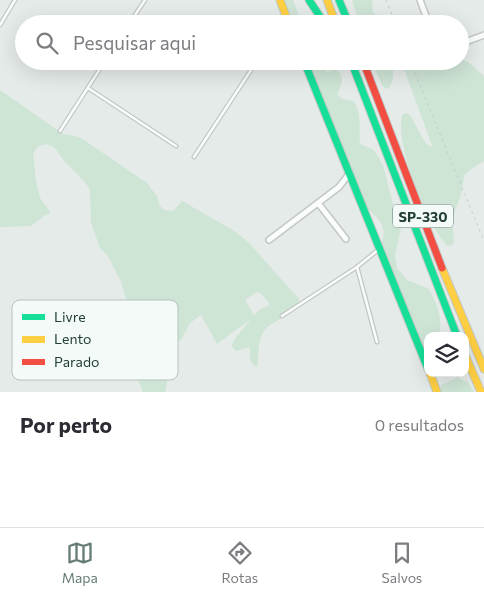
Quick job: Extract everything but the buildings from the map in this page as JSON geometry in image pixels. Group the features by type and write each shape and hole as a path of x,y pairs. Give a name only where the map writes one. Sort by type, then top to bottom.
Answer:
{"main road":[{"path":"280,0 286,15"},
{"path":"310,0 319,15"},
{"path":"327,0 333,15"},
{"path":"339,0 345,15"},
{"path":"308,70 424,359"},
{"name":"SP-330","path":"354,70 455,332"},
{"name":"SP-330","path":"366,70 442,267 484,369"},
{"path":"469,364 481,392"},
{"path":"431,377 437,392"}],"street":[{"path":"420,0 426,15"},
{"path":"469,41 484,35"},
{"path":"269,240 339,187 349,174"},
{"path":"318,202 346,239"}],"lane":[{"path":"0,25 15,0"},
{"path":"135,15 145,0"},
{"path":"60,131 99,70"},
{"path":"194,157 251,70"},
{"path":"88,88 176,146"},
{"path":"282,316 380,249"},
{"path":"356,267 377,342"}],"path":[{"path":"386,0 392,15"},
{"path":"414,70 484,241"}],"green space":[{"path":"281,0 293,0 299,15 286,15 284,10 277,8"},
{"path":"352,0 372,0 375,15 356,15"},
{"path":"469,63 484,76 484,161 464,176 461,195 452,218 454,242 448,246 431,221 414,184 403,145 402,115 406,113 410,115 426,144 431,147 432,145 404,70 469,70"},
{"path":"310,70 326,70 327,72 337,70 339,72 342,81 337,94 342,99 353,101 356,106 359,116 360,144 374,150 383,165 401,228 395,255 397,268 407,280 429,289 438,311 440,332 424,332 424,346 421,347 380,248 384,234 383,228 374,215 363,205"},
{"path":"375,70 393,70 393,80 389,88 386,89"},
{"path":"0,90 63,134 84,140 147,183 157,196 160,206 164,210 173,211 182,201 236,232 249,243 299,299 298,305 290,313 274,322 265,330 260,342 258,364 256,367 251,361 250,347 236,351 232,345 251,319 217,344 201,315 190,323 181,340 178,341 178,300 126,300 121,282 108,256 100,248 91,223 90,190 54,147 46,144 38,146 33,154 40,198 51,213 45,215 31,226 0,227","holes":["257,292 262,294 270,305 254,315 245,300"]},
{"path":"458,377 468,382 474,392 440,392 441,385"},
{"path":"138,380 167,380 165,392 143,392"}],"traffic: fast":[{"path":"309,0 319,15"},
{"path":"339,0 345,15"},
{"path":"308,70 424,359"},
{"path":"354,70 455,332"}],"traffic: slow":[{"path":"280,0 286,15"},
{"path":"327,0 333,15"},
{"path":"442,268 484,369"},
{"path":"469,364 481,392"},
{"path":"431,377 437,392"}],"traffic: jam":[{"path":"366,70 442,268"}]}
